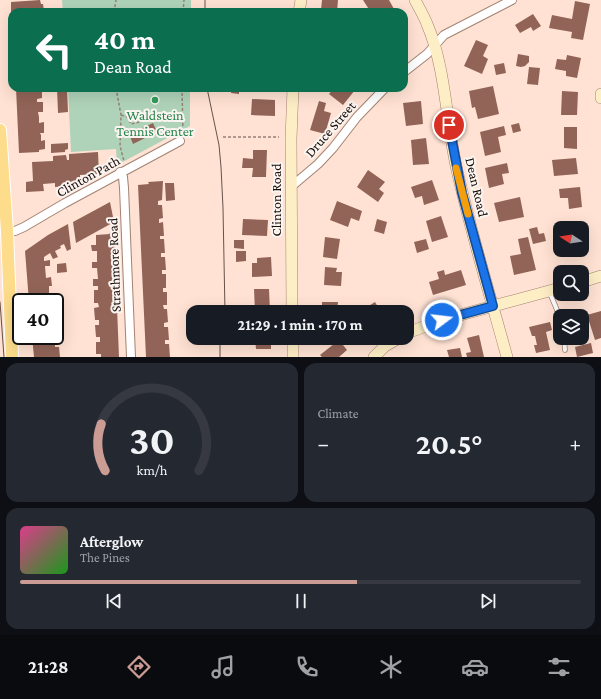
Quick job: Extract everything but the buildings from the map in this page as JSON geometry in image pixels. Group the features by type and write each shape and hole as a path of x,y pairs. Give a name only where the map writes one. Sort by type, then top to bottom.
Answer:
{"main road":[{"path":"0,130 1,167 7,231 12,357"}],"street":[{"name":"Dean Road","path":"415,0 427,24 434,46 444,89 456,168 507,357"},
{"path":"408,69 427,54 448,33 512,0"},
{"name":"Clinton Road","path":"292,305 293,92"},
{"name":"Druce Street","path":"292,186 318,164 333,148 357,117 382,92"},
{"name":"Clinton Path","path":"7,231 15,231 24,227 123,171 180,141"},
{"name":"Strathmore Road","path":"123,171 131,357"},
{"path":"589,280 601,276"},
{"path":"414,330 442,320 553,290"},
{"path":"293,345 293,357"},
{"path":"374,357 387,345"}],"lane":[{"path":"549,291 557,309"},
{"path":"565,345 565,350"}],"path":[{"path":"117,92 122,115 120,146 123,171"},
{"path":"182,92 182,130"},
{"path":"122,115 127,117 131,124 156,118 182,116"},
{"path":"222,137 279,137"}],"green space":[{"path":"62,0 191,0 191,8 63,8"},
{"path":"68,92 190,92 190,126 117,165 116,149 71,152"}],"tram line":[{"path":"205,0 205,8"},
{"path":"208,92 219,145 221,167 225,305"},
{"path":"0,302 4,357"},
{"path":"220,345 220,357"}],"slow traffic":[{"path":"456,168 468,214"}],"place":[{"name":"Waldstein Tennis Center","path":"155,100"}],"route":[{"path":"442,320 493,306 462,193 449,125"}]}
